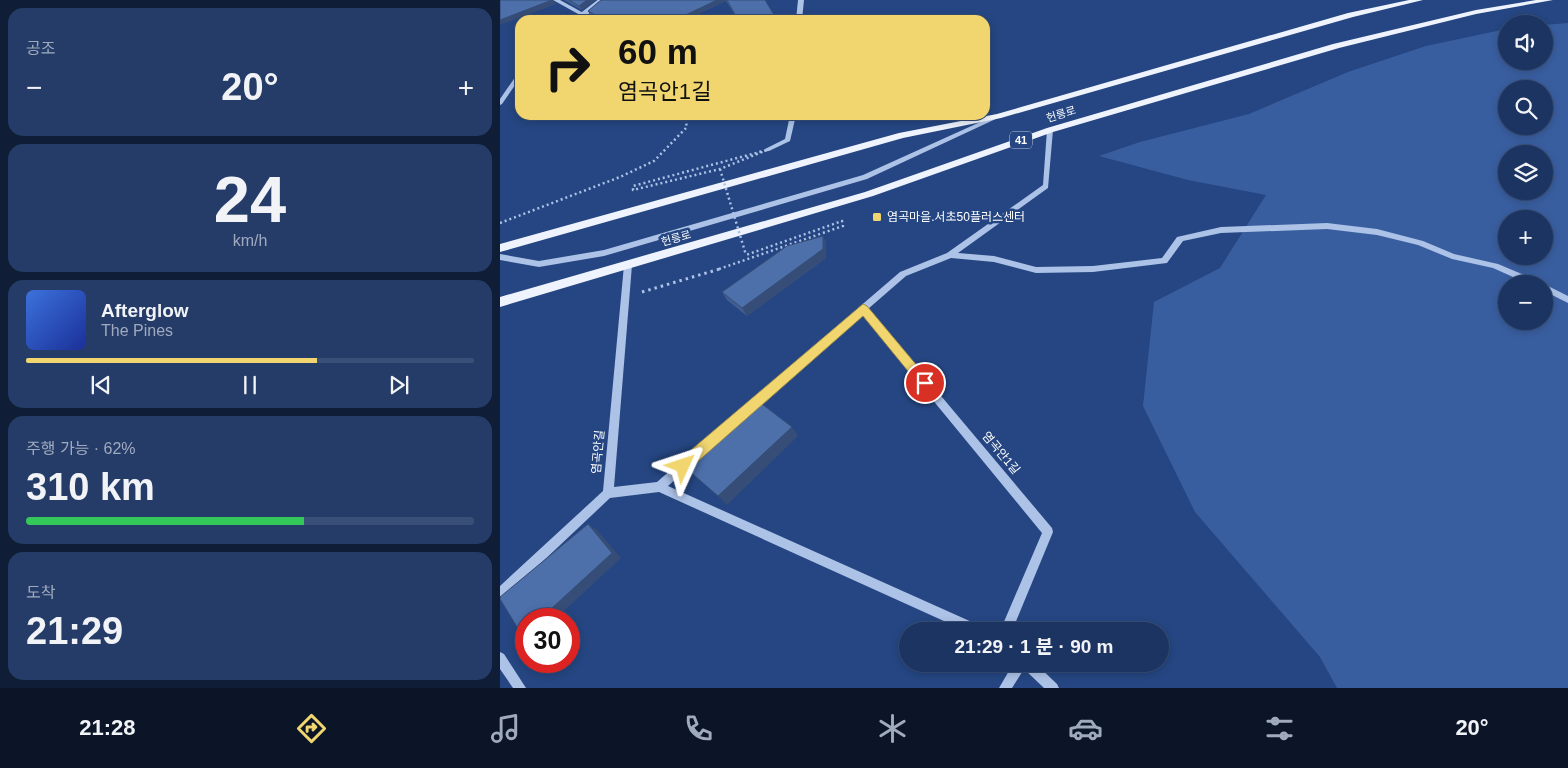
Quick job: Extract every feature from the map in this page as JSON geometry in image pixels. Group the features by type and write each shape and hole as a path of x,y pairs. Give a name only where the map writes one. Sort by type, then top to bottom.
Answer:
{"main road":[{"name":"헌릉로","path":"990,118 1351,15 1419,0"},
{"name":"헌릉로","path":"500,302 869,194 1050,130 1336,46 1476,12 1548,0"},
{"name":"헌릉로","path":"500,248 902,135 978,120"}],"street":[{"path":"556,0 584,15"},
{"path":"582,15 602,0"},
{"path":"800,15 802,0"},
{"path":"500,103 515,81"},
{"path":"990,120 998,116"},
{"path":"767,150 788,140 792,120"},
{"path":"500,257 539,264 604,253 865,177 989,120"},
{"path":"737,418 903,274 950,255 1046,186 1050,130"},
{"path":"950,255 994,259 1036,270 1093,269 1164,261 1180,239 1221,230 1327,226 1377,232 1420,243 1452,256 1495,266 1516,275"},
{"name":"염곡안길","path":"608,493 628,266"},
{"path":"1553,292 1568,300"},
{"name":"염곡안1길","path":"863,309 1048,532 1010,622"},
{"path":"659,487 700,450"},
{"path":"500,594 608,493 659,487 959,622"},
{"path":"500,658 520,688"},
{"path":"1005,688 1015,672"},
{"path":"1036,672 1053,688"}],"path":[{"path":"500,223 620,177 654,161 686,127 685,120"},
{"path":"767,150 720,169 632,190 633,186 767,150"},
{"path":"624,296 708,273 844,226 842,221 746,255 720,169"}],"shaded area":[{"path":"1568,23 1568,688 1337,688 1320,657 1195,512 1143,406 1154,302 1220,268 1266,195 1188,180 1099,156 1140,142 1249,114 1348,72 1426,46 1498,31 1498,70 1553,70 1553,24"}],"building":[{"path":"500,0 552,0 500,20"},
{"path":"569,0 587,0 579,6"},
{"path":"601,0 717,0 686,15 596,15 588,11"},
{"path":"727,0 765,0 774,15 735,15"},
{"path":"823,236 823,249 742,308 722,292 787,246"},
{"path":"754,398 792,427 718,496 679,462"},
{"path":"588,524 612,553 552,608 515,608 515,624 500,597"}],"place":[{"name":"염곡마을.서초50플러스센터","path":"877,217"}],"route":[{"path":"683,466 863,309 925,383"}]}
